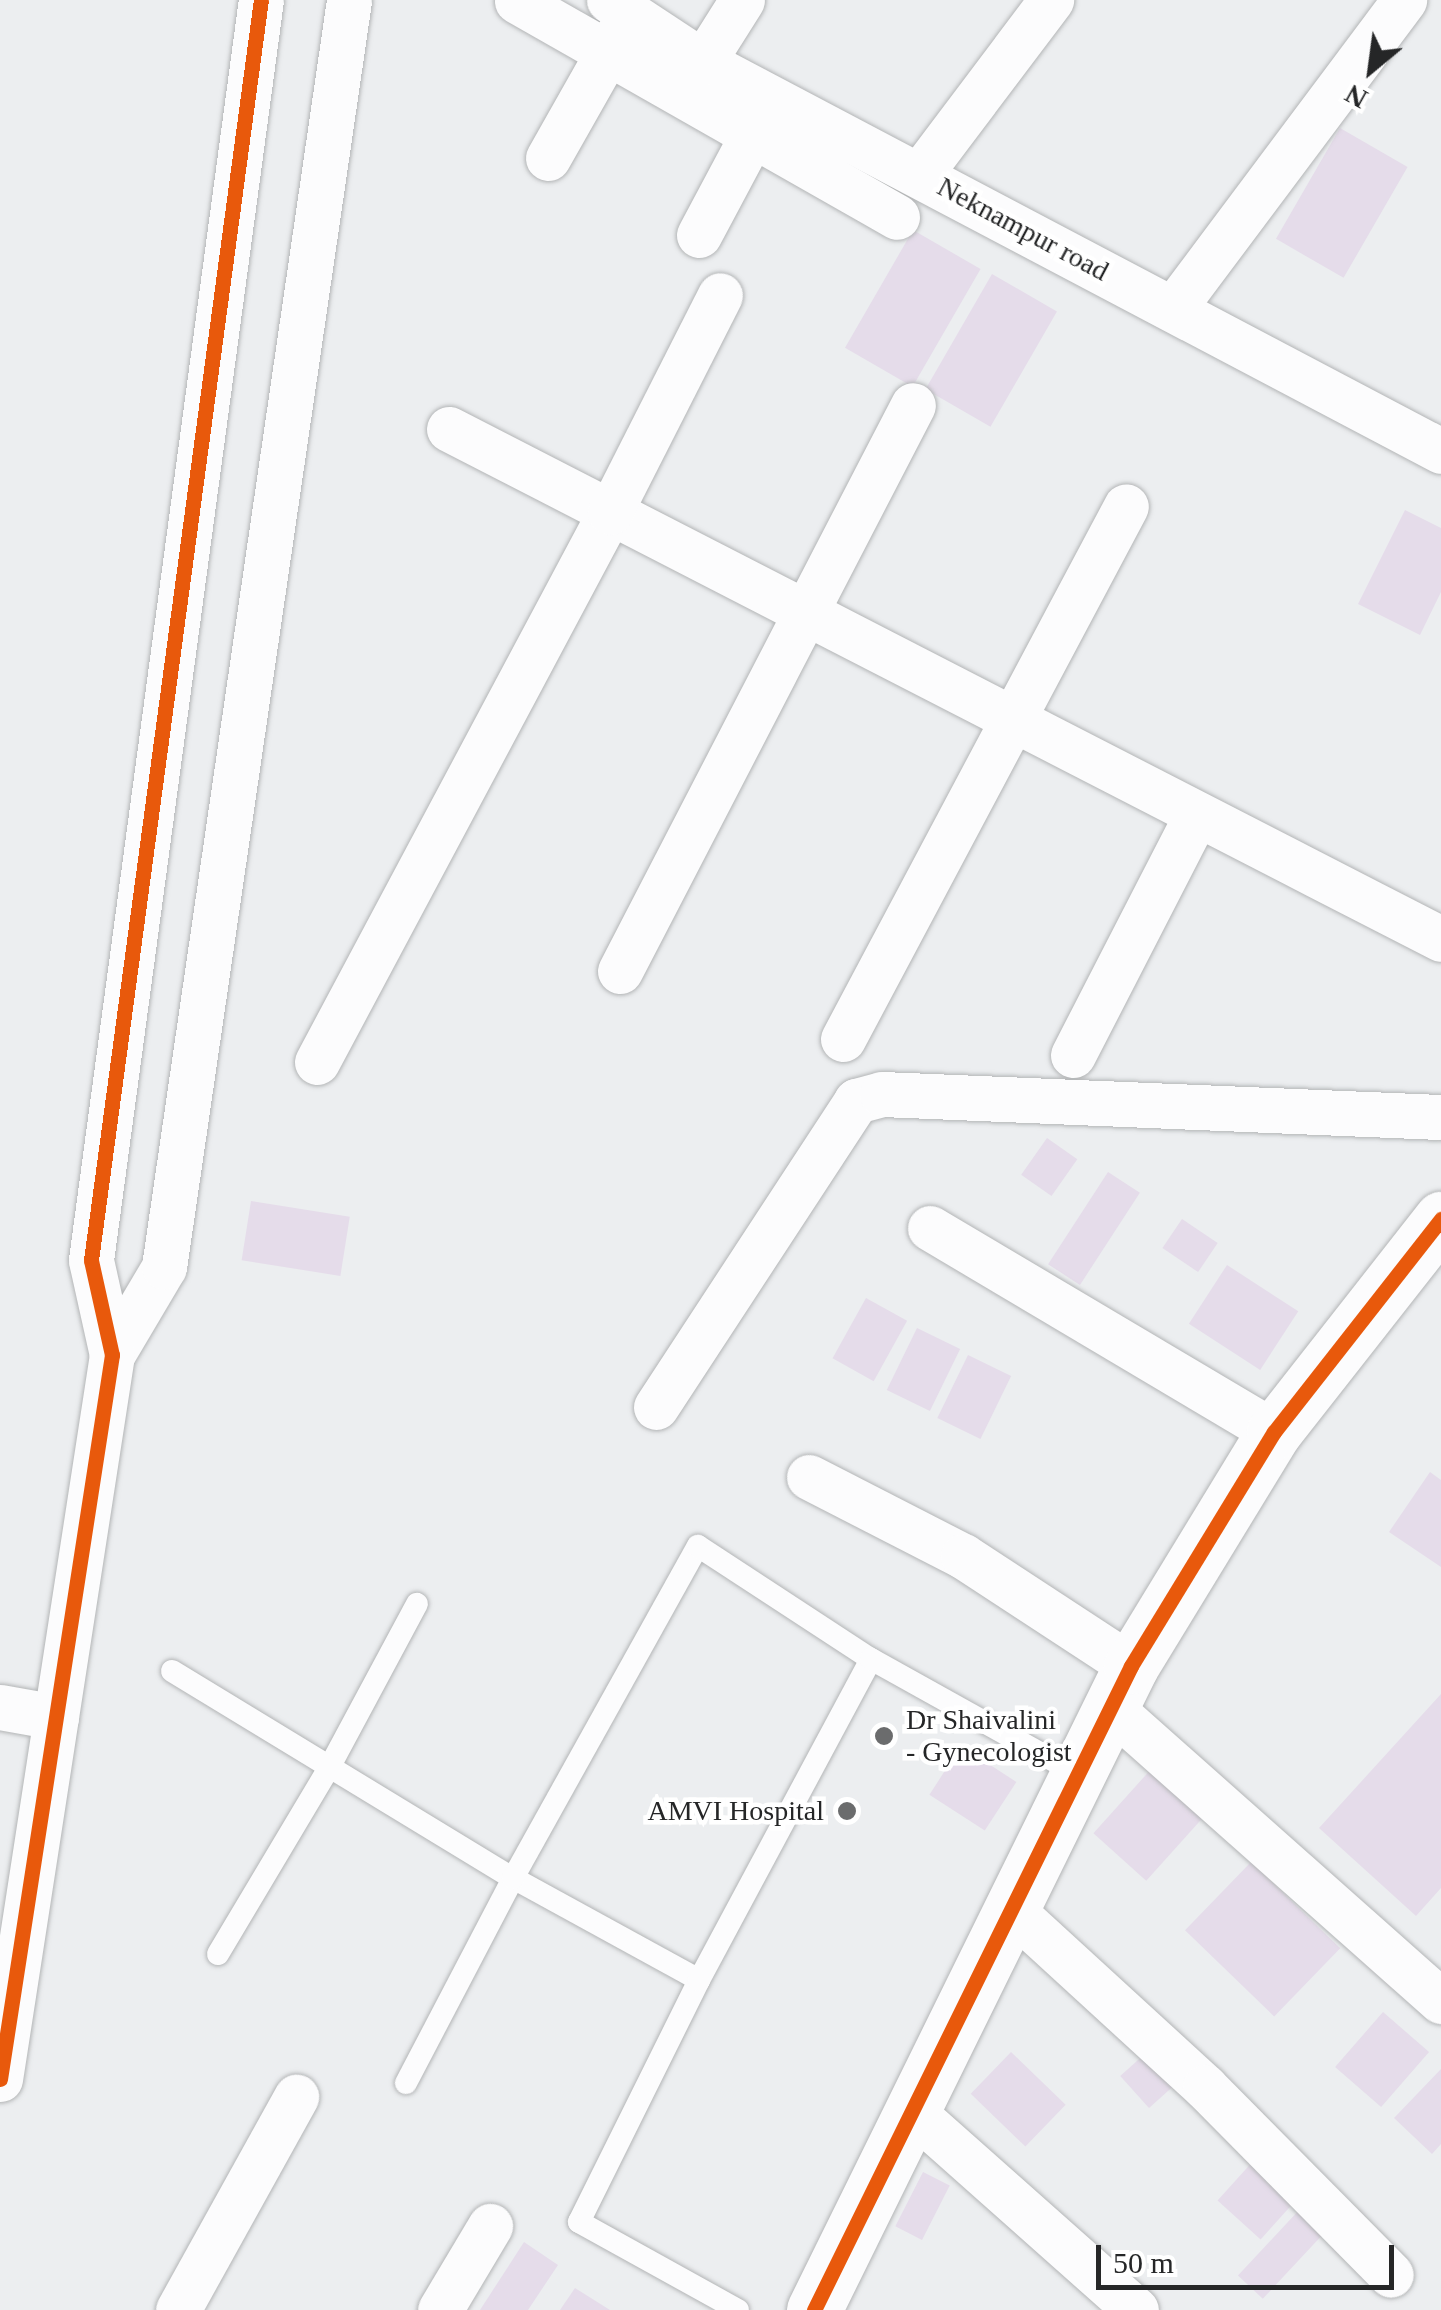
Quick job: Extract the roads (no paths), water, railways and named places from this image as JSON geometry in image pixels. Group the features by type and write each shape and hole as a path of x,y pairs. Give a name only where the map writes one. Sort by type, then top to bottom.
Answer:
{"street":[{"path":"0,2080 112,1356 91,1260 261,0"},
{"path":"112,1356 164,1267 348,0"},
{"path":"703,62 742,0"},
{"path":"920,174 1051,0"},
{"path":"1174,309 1404,0"},
{"path":"517,1 608,53 762,116 897,217"},
{"path":"548,158 608,53 619,7"},
{"name":"Neknampur road","path":"619,7 703,62 762,116 920,174 1174,309 1436,438"},
{"path":"699,236 762,116"},
{"path":"317,1062 610,512 720,295"},
{"path":"620,971 912,405"},
{"path":"450,429 1441,939"},
{"path":"844,1039 1126,506"},
{"path":"1073,1055 1197,814"},
{"path":"656,1407 856,1101 882,1094 1441,1117"},
{"path":"930,1228 1274,1432"},
{"path":"814,2310 1122,1687 1274,1432 1436,1234"},
{"path":"809,1477 963,1556 1122,1687 1441,2000"},
{"path":"0,1707 56,1716"},
{"path":"1014,1911 1205,2087 1391,2275"},
{"path":"178,2310 296,2098"},
{"path":"913,2112 1136,2310"},
{"path":"440,2310 490,2226"}],"lane":[{"path":"406,2082 513,1878 698,1546 871,1660 1080,1776"},
{"path":"218,1954 330,1766 417,1604"},
{"path":"738,2310 579,2222 699,1980 871,1660"},
{"path":"172,1671 513,1878 699,1980"}],"place":[{"name":"Dr Shaivalini - Gynecologist","path":"884,1736"},
{"name":"AMVI Hospital","path":"847,1811"}]}
